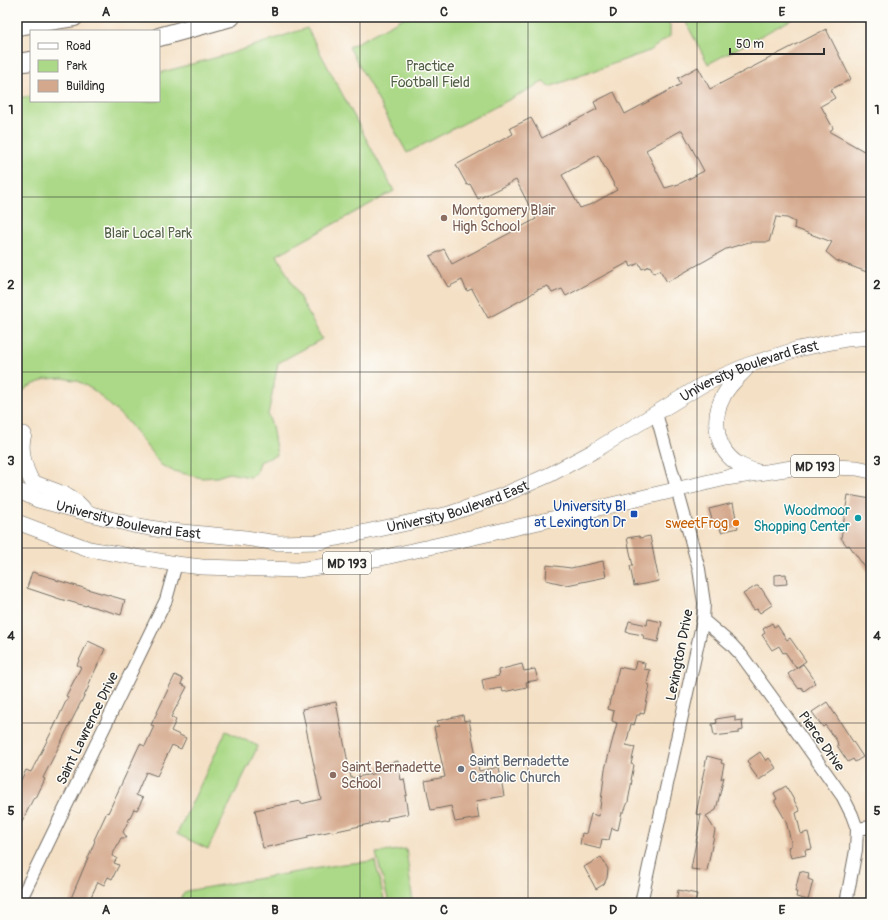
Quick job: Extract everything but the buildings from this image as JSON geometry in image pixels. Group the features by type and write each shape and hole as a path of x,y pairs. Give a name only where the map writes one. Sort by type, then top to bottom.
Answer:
{"highway":[{"path":"23,24 74,17"},
{"path":"160,37 232,17"},
{"path":"17,63 30,61"}],"main road":[{"name":"University Boulevard East","path":"17,490 38,500 133,525 162,530 245,538 278,543 319,542 448,514 501,496 550,474 594,451 702,385 748,365 798,350 847,340 871,337"},
{"path":"748,365 724,393 717,408 715,425 720,443 730,457 740,465 758,472"},
{"path":"24,434 22,441 23,455 26,470 32,482 64,494 78,503 88,513"},
{"name":"University Boulevard East","path":"17,522 89,548 176,564 202,568 298,570 381,558 726,478 758,472 805,466 857,468 871,471"}],"street":[{"name":"Lexington Drive","path":"641,903 703,620 704,603 699,569 656,414"},
{"name":"Saint Lawrence Drive","path":"20,903 166,600 176,564"},
{"name":"Pierce Drive","path":"703,620 731,644 742,656 843,797 857,829 856,850 846,903"},
{"path":"857,829 871,826"}],"green space":[{"name":"Practice Football Field","path":"405,17 665,17 670,25 670,36 649,51 549,87 543,82 407,153 349,47"},
{"path":"683,17 796,17 708,64"},
{"name":"Blair Local Park","path":"307,28 394,191 277,255 322,339 278,363 268,415 272,426 277,455 259,462 256,473 250,477 229,473 217,477 202,478 173,471 161,465 128,422 95,391 78,381 63,378 46,379 28,387 17,396 17,98 30,96 30,102 160,102 160,73 229,54"},
{"path":"226,731 258,746 208,849 177,834"},
{"path":"406,849 413,903 389,903 376,853"},
{"path":"375,861 385,903 177,903 186,891 343,864"}],"place":[{"name":"Montgomery Blair High School","path":"444,218"},
{"name":"University Bl at Lexington Dr","path":"634,514"},
{"name":"Woodmoor Shopping Center","path":"858,518"},
{"name":"sweetFrog","path":"736,523"},
{"name":"Saint Bernadette Catholic Church","path":"461,769"},
{"name":"Saint Bernadette School","path":"333,775"}]}
